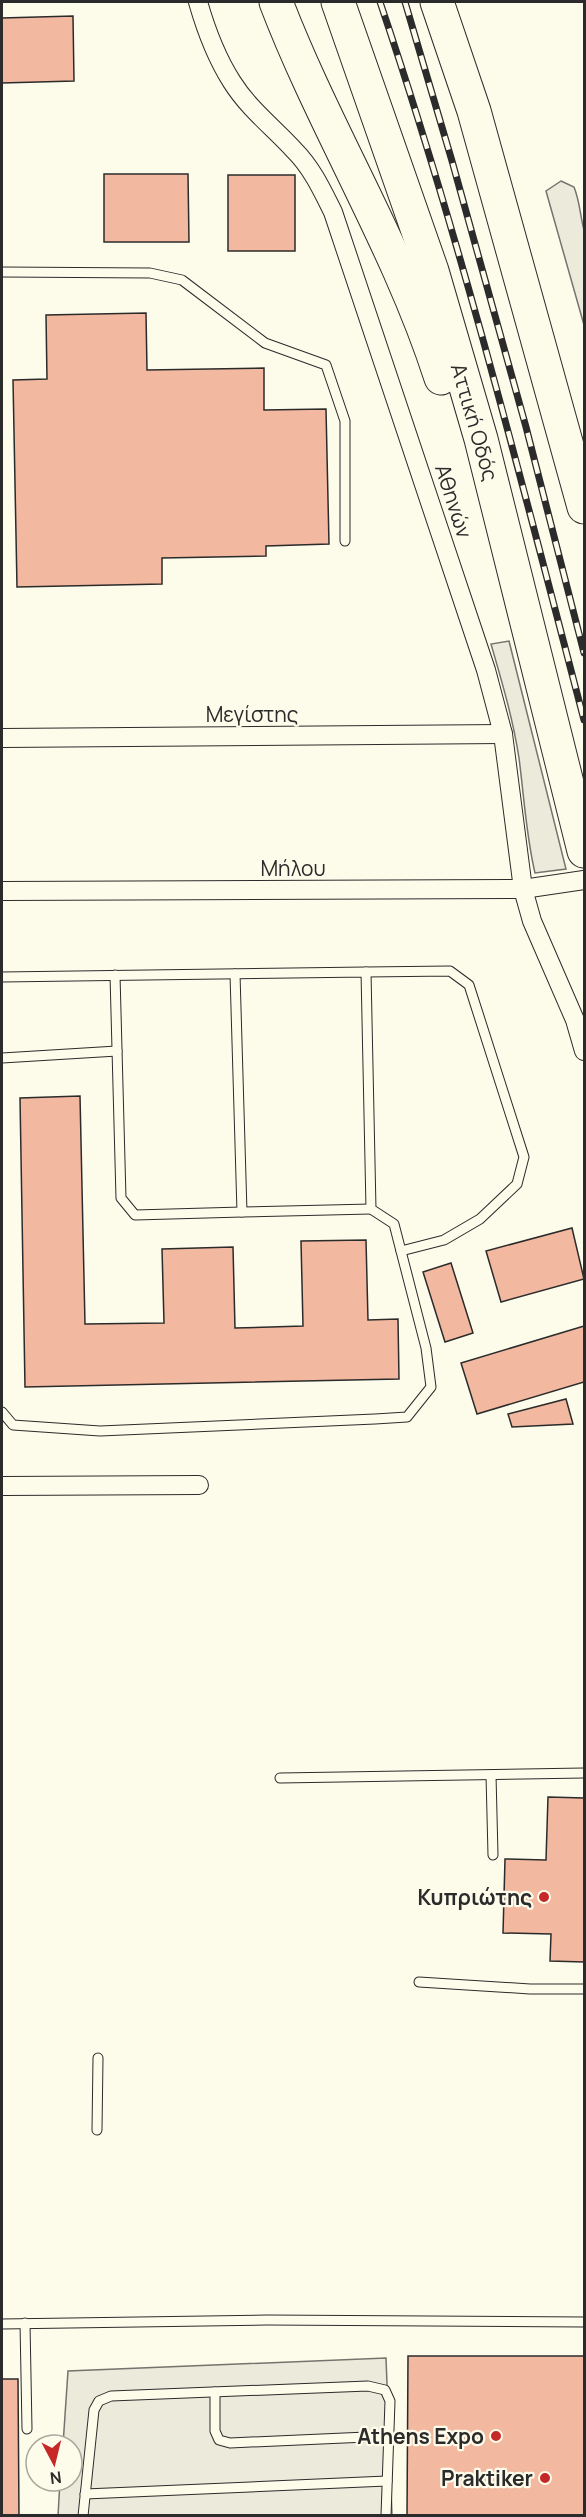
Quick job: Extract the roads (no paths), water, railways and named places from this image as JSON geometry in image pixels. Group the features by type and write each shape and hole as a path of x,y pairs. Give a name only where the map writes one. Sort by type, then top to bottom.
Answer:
{"highway":[{"path":"276,2 321,109 399,268 428,340 537,690 562,754"},
{"name":"Αττική Οδός","path":"338,2 432,271 481,439 585,851"},
{"path":"437,2 474,111 585,507"},
{"path":"453,2 474,111"}],"street":[{"name":"Αθηνών","path":"198,2 214,51 232,84 262,120 295,150 317,178 333,212 486,670 503,734 530,889 532,921 575,1020 585,1051"},
{"name":"Μεγίστης","path":"2,738 503,734"},
{"name":"Μήλου","path":"2,891 530,889 585,880"},
{"path":"2,1486 199,1485"}],"lane":[{"path":"2,272 150,273 182,280 266,343 326,365 345,421 345,541"},
{"path":"2,977 450,971 469,985 524,1157 517,1185 480,1219 444,1240 401,1251"},
{"path":"366,972 371,1209"},
{"path":"235,974 242,1212"},
{"path":"2,1412 13,1425 100,1431 407,1417 431,1387 426,1348 394,1224 371,1209 135,1215 121,1197 115,975"},
{"path":"2,1058 117,1051"},
{"path":"280,1778 585,1773"},
{"path":"491,1775 493,1855"},
{"path":"419,1982 530,1989 585,1989"},
{"path":"97,2130 98,2058"},
{"path":"2,2324 267,2320 585,2322"},
{"path":"25,2323 27,2429"},
{"path":"83,2516 94,2410 99,2401 111,2396 368,2386 385,2390 390,2401 386,2516"},
{"path":"215,2392 215,2431 219,2440 230,2443 389,2436"},
{"path":"85,2494 387,2481"}],"railway":[{"path":"380,2 463,269 584,720"},
{"path":"405,2 526,427 584,653"}],"place":[{"name":"Κυπριώτης","path":"544,1897"},
{"name":"Athens Expo","path":"496,2436"},
{"name":"Praktiker","path":"545,2478"}]}
